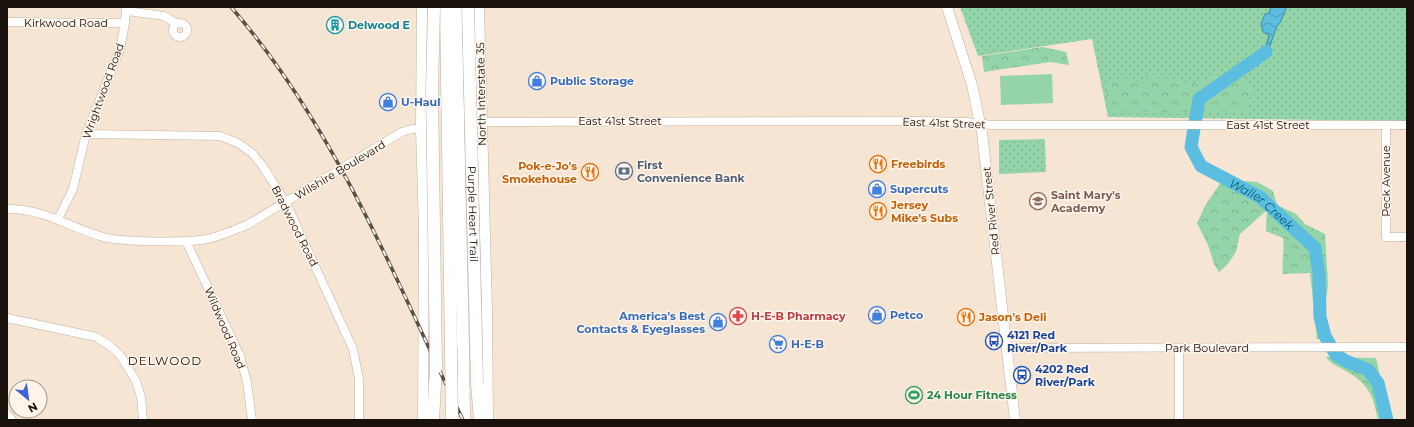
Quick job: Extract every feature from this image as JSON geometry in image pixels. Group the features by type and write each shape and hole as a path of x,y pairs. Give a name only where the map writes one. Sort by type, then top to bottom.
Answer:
{"highway":[{"path":"434,7 432,90 438,420"},
{"name":"Purple Heart Trail","path":"446,7 464,420"},
{"name":"Purple Heart Trail","path":"452,420 454,214 460,188 457,140 456,7"},
{"name":"Purple Heart Trail","path":"468,7 478,420"},
{"path":"460,188 465,129 479,46"},
{"path":"432,420 436,367"}],"main road":[{"path":"422,7 421,129 424,230 423,420"},
{"name":"North Interstate 35","path":"479,7 481,122 487,278 488,420"},
{"name":"Red River Street","path":"947,7 972,85 980,124 1015,420"},
{"path":"424,230 428,245 435,251 473,250 479,242 485,229"},
{"path":"424,311 431,300 439,294 472,294 478,298 487,310"}],"street":[{"name":"Wrightwood Road","path":"58,219 73,189 86,134 120,49 127,9"},
{"path":"127,9 164,16 177,24"},
{"name":"Kirkwood Road","path":"7,22 125,23"},
{"name":"East 41st Street","path":"481,122 905,121 980,124 1407,125"},
{"name":"Peck Avenue","path":"1386,125 1386,236 1407,236"},
{"name":"Wilshire Boulevard","path":"7,209 43,214 105,238 186,241 205,239 222,235 247,225 286,203 402,132 412,129 421,129"},
{"name":"Bradwood Road","path":"86,134 220,136 238,143 252,152 262,164 286,203 353,349 359,379 359,420"},
{"name":"Wildwood Road","path":"186,241 240,356 248,382 252,420"},
{"path":"486,262 432,263 423,271 432,279 487,278"},
{"path":"7,318 96,337 109,345 120,355 136,381 142,396 143,420"},
{"name":"Park Boulevard","path":"1006,348 1407,347"},
{"path":"1179,348 1179,420"},
{"path":"7,414 12,420"}],"green space":[{"path":"960,7 1407,7 1407,121 1108,117 1092,39 978,56"},
{"path":"1043,47 1066,52 1069,65 1050,62 984,72 982,56"},
{"path":"1226,73 1244,79 1253,88 1247,111 1110,111 1107,94 1107,80 1132,77 1141,84 1146,76 1161,78 1172,77 1186,86"},
{"path":"1052,74 1053,103 1001,105 1000,76"},
{"path":"1045,139 1046,172 999,174 999,140"},
{"path":"1221,182 1257,182 1273,191 1277,205 1296,214 1305,224 1325,234 1328,285 1324,316 1331,338 1317,339 1310,273 1283,274 1283,238 1266,231 1267,210 1240,234 1236,252 1227,265 1219,272 1214,264 1208,245 1197,223 1205,206"},
{"path":"1326,357 1376,358 1390,420 1378,420 1374,403 1364,385 1352,375 1332,363"}],"water":[{"path":"1271,7 1286,7 1286,9 1280,23 1277,26 1266,57 1254,66 1252,64 1255,57 1266,46 1269,35 1263,32 1261,24 1265,14 1269,13"}],"waterway":[{"name":"Waller Creek","path":"1266,52 1199,99 1191,147 1201,166 1260,197 1315,248 1319,274 1320,317 1325,336 1336,355 1368,370 1378,383 1387,420"}],"railway":[{"path":"231,7 268,54 302,102 332,153 387,258 463,420"}],"place":[{"name":"Delwood E","path":"335,25"},
{"name":"Public Storage","path":"537,81"},
{"name":"U-Haul","path":"388,102"},
{"name":"Freebirds","path":"878,164"},
{"name":"First Convenience Bank","path":"624,171"},
{"name":"Pok-e-Jo's Smokehouse","path":"590,172"},
{"name":"Supercuts","path":"877,189"},
{"name":"Saint Mary's Academy","path":"1038,201"},
{"name":"Jersey Mike's Subs","path":"878,211"},
{"name":"Petco","path":"877,315"},
{"name":"H-E-B Pharmacy","path":"738,316"},
{"name":"Jason's Deli","path":"966,317"},
{"name":"America's Best Contacts & Eyeglasses","path":"718,322"},
{"name":"4121 Red River/Park","path":"994,341"},
{"name":"H-E-B","path":"778,344"},
{"name":"4202 Red River/Park","path":"1022,375"},
{"name":"24 Hour Fitness","path":"914,395"}],"district":[{"name":"DELWOOD","path":"165,360"}]}
